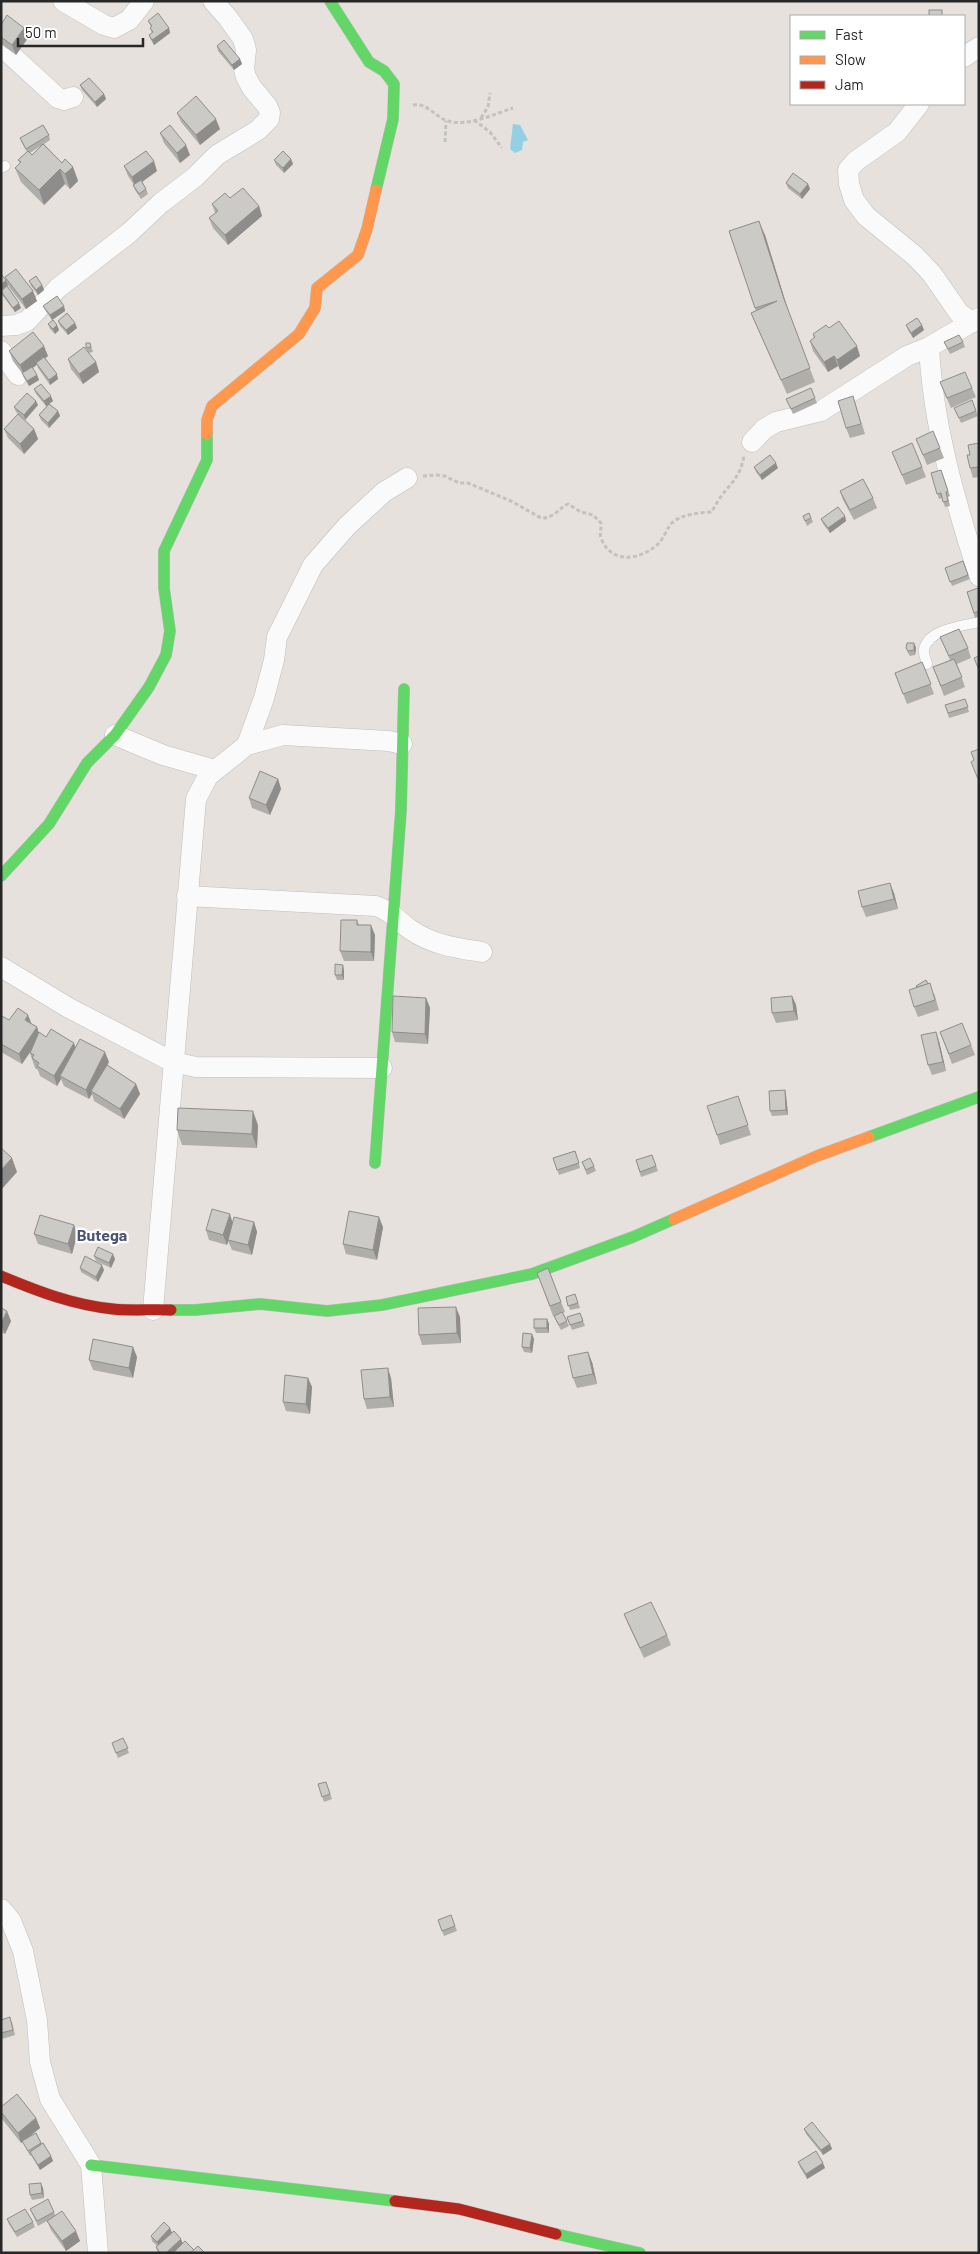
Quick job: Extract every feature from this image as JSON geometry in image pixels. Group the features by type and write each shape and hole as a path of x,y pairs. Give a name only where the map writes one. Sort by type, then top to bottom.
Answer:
{"street":[{"path":"63,1 104,25 114,28 128,20 144,1"},
{"path":"1,326 16,325 27,321 58,288 129,233 161,203 195,177 217,154 258,130 268,119 270,113 267,106 252,88 246,77 244,69 246,50 243,39 213,1"},
{"path":"1,876 49,824 87,763 115,734 149,687 166,655 170,631 164,588 164,551 207,460 207,420 212,406 300,334 315,308 317,288 358,254 367,229 383,168 394,110 394,84 384,71 369,62 330,1"},
{"path":"1,46 58,98 64,100 73,97"},
{"path":"965,56 979,47"},
{"path":"918,105 897,132 856,161 848,170 849,184 854,200 866,216 916,256 932,274 958,314 975,320"},
{"path":"752,442 764,429 776,422 821,411 907,356 929,347 975,320"},
{"path":"929,347 931,385 940,434 951,482 979,576"},
{"path":"1,351 18,375"},
{"path":"247,745 264,698 274,660 277,637 313,565 347,526 384,492 407,478"},
{"path":"375,1163 401,810 404,689"},
{"path":"115,734 163,755 215,770"},
{"path":"153,1310 196,799 208,776 247,745 284,735 388,740 402,744"},
{"path":"187,896 376,906 386,909 413,931 440,945 482,952"},
{"path":"1,966 69,1008 173,1062 196,1067 382,1068"},
{"path":"1,1276 43,1294 80,1304 113,1309 195,1310 260,1304 327,1311 353,1310 485,1285 532,1274 633,1237 817,1156 979,1097"},
{"path":"1,1909 11,1921 23,1951 37,2020 40,2062 50,2098 91,2165 98,2253"},
{"path":"91,2165 459,2209 640,2253"}],"lane":[{"path":"927,664 924,651 928,641 944,631 979,622"}],"path":[{"path":"481,118 488,107 490,93"},
{"path":"394,110 417,104 428,108 446,121 460,123 513,108"},
{"path":"474,120 490,132 502,148"},
{"path":"444,142 446,121"},
{"path":"407,478 446,476 459,483 468,483 511,501 541,518 555,515 568,504 580,512 593,515 601,523 600,537 604,546 612,554 620,558 628,558 645,553 661,542 673,522 695,514 710,512 735,481 742,468 744,456 752,442"}],"water":[{"path":"513,124 520,125 528,140 523,142 522,150 515,153 510,149"}],"building":[{"path":"929,10 942,10 942,15 929,15"},
{"path":"158,13 169,28 152,40 149,35 153,32 150,28 152,26 148,21"},
{"path":"7,15 24,28 12,45 1,37 1,25"},
{"path":"224,40 240,59 232,65 217,46"},
{"path":"89,78 104,94 95,102 80,85"},
{"path":"196,96 216,119 196,135 177,113"},
{"path":"43,125 49,135 26,149 20,138"},
{"path":"170,125 186,145 177,153 160,133"},
{"path":"43,144 62,163 65,159 73,167 65,174 60,169 39,190 15,168 21,162 18,160 28,151 32,155"},
{"path":"146,151 154,161 132,177 124,166"},
{"path":"283,151 291,159 283,168 274,160"},
{"path":"793,173 808,184 800,194 786,183"},
{"path":"141,180 146,189 139,194 133,185"},
{"path":"243,188 259,206 225,235 209,218 218,211 212,204 225,193 230,198"},
{"path":"759,221 784,299 810,368 781,380 751,313 777,301 755,308 729,231"},
{"path":"16,269 33,291 22,299 5,277"},
{"path":"1,274 6,280 1,285"},
{"path":"36,276 42,285 36,290 29,281"},
{"path":"7,286 19,303 13,308 1,291"},
{"path":"57,296 64,306 50,315 43,306"},
{"path":"67,313 75,323 66,330 58,321"},
{"path":"917,318 922,325 911,333 906,325"},
{"path":"53,320 57,325 53,329 48,324"},
{"path":"839,321 857,346 837,360 834,356 824,362 810,341 815,337 813,334 826,325 829,328"},
{"path":"33,332 44,346 20,365 9,351"},
{"path":"959,335 963,342 948,349 944,342"},
{"path":"86,343 90,343 91,347 86,348"},
{"path":"84,347 96,362 79,374 68,359"},
{"path":"44,357 57,374 49,380 36,363"},
{"path":"32,367 37,375 27,381 22,373"},
{"path":"965,372 972,388 947,398 940,382"},
{"path":"41,384 51,396 44,401 34,389"},
{"path":"811,388 815,398 791,409 786,399"},
{"path":"27,393 36,401 24,415 14,407"},
{"path":"853,396 861,424 846,428 838,401"},
{"path":"972,400 976,411 959,418 954,408"},
{"path":"49,404 58,411 48,423 39,415"},
{"path":"18,414 34,429 20,444 4,429"},
{"path":"933,431 940,448 923,455 916,439"},
{"path":"912,443 922,467 902,475 892,452"},
{"path":"979,443 979,467 970,468 967,455 970,455 968,445"},
{"path":"770,455 776,463 760,475 754,467"},
{"path":"941,470 948,491 946,492 948,501 943,502 941,493 937,494 931,473"},
{"path":"863,479 873,498 850,510 840,491"},
{"path":"838,507 845,516 828,528 821,519"},
{"path":"809,513 811,518 805,521 803,516"},
{"path":"963,561 968,575 950,582 945,568"},
{"path":"978,588 979,611 974,613 967,592"},
{"path":"959,629 968,648 949,656 940,637"},
{"path":"907,643 914,643 914,650 908,651 906,648"},
{"path":"979,656 979,670 974,658"},
{"path":"954,659 962,677 941,686 933,667"},
{"path":"922,662 931,684 903,694 895,673"},
{"path":"965,699 968,707 948,713 945,705"},
{"path":"979,749 978,779 971,762 974,760 971,752"},
{"path":"260,771 278,779 266,805 249,798"},
{"path":"890,883 894,899 862,907 858,891"},
{"path":"341,920 357,920 357,925 371,925 371,952 340,951"},
{"path":"335,964 343,965 342,975 335,975"},
{"path":"926,980 928,984 916,986"},
{"path":"930,983 935,1000 914,1007 909,990"},
{"path":"393,996 426,998 425,1034 392,1032"},
{"path":"792,996 794,1011 772,1013 771,998"},
{"path":"18,1008 28,1015 25,1020 37,1027 19,1054 1,1044 1,1018 2,1016 9,1020"},
{"path":"962,1023 971,1045 949,1054 940,1032"},
{"path":"51,1029 74,1043 54,1076 37,1066 39,1063 32,1058 34,1055 30,1053 39,1032 46,1037"},
{"path":"936,1032 943,1062 928,1065 921,1035"},
{"path":"80,1039 105,1052 86,1090 60,1076"},
{"path":"107,1065 136,1084 120,1109 91,1091"},
{"path":"785,1090 786,1110 770,1111 769,1091"},
{"path":"738,1096 748,1125 717,1135 707,1106"},
{"path":"178,1108 253,1111 252,1134 177,1130"},
{"path":"1,1148 12,1158 1,1170"},
{"path":"575,1151 579,1163 557,1170 553,1158"},
{"path":"652,1155 656,1166 640,1172 636,1160"},
{"path":"590,1158 594,1166 586,1170 582,1162"},
{"path":"212,1209 230,1214 223,1235 206,1230"},
{"path":"349,1211 379,1217 373,1250 343,1244"},
{"path":"40,1215 74,1225 68,1244 34,1234"},
{"path":"234,1217 254,1222 248,1245 228,1240"},
{"path":"98,1247 113,1254 109,1263 94,1256"},
{"path":"85,1256 102,1265 96,1277 80,1268"},
{"path":"548,1268 561,1302 550,1306 537,1273"},
{"path":"575,1294 578,1303 568,1306 566,1297"},
{"path":"456,1307 457,1333 419,1335 418,1308"},
{"path":"1,1308 7,1311 1,1324"},
{"path":"562,1312 567,1321 559,1325 554,1316"},
{"path":"580,1313 583,1321 570,1325 567,1317"},
{"path":"534,1319 547,1319 547,1328 534,1328"},
{"path":"523,1333 532,1334 530,1348 522,1347"},
{"path":"93,1339 133,1347 129,1368 89,1360"},
{"path":"588,1352 593,1374 573,1378 568,1356"},
{"path":"388,1368 390,1397 364,1399 361,1370"},
{"path":"285,1375 308,1378 306,1404 283,1402"},
{"path":"651,1602 667,1635 640,1648 624,1614"},
{"path":"123,1738 128,1748 116,1753 112,1743"},
{"path":"326,1782 330,1794 322,1797 318,1784"},
{"path":"451,1915 455,1926 442,1931 438,1920"},
{"path":"10,2017 13,2030 1,2033 1,2020"},
{"path":"17,2094 36,2118 18,2133 1,2112 1,2107"},
{"path":"812,2122 830,2144 821,2150 804,2129"},
{"path":"36,2133 41,2143 28,2151 22,2141"},
{"path":"43,2143 51,2156 38,2165 30,2152"},
{"path":"816,2151 823,2163 806,2174 798,2162"},
{"path":"41,2183 42,2193 30,2195 29,2184"},
{"path":"48,2199 54,2212 37,2221 30,2209"},
{"path":"25,2209 33,2222 15,2232 7,2219"},
{"path":"62,2211 76,2231 62,2241 47,2221"},
{"path":"164,2222 170,2228 157,2242 151,2236"},
{"path":"174,2231 181,2239 166,2253 160,2253 156,2247"},
{"path":"185,2241 194,2250 190,2253 173,2253"},
{"path":"198,2246 205,2253 190,2253"}],"traffic: fast":[{"path":"330,1 369,62 384,71 394,84 393,119 376,190"},
{"path":"1,876 49,824 87,763 115,735 149,687 166,655 170,631 164,588 164,551 207,460 207,434"},
{"path":"375,1163 401,810 404,689"},
{"path":"869,1137 979,1097"},
{"path":"171,1310 195,1310 260,1304 327,1311 382,1305 532,1274 633,1237 674,1219"},
{"path":"91,2165 395,2201"},
{"path":"556,2234 640,2253"}],"traffic: slow":[{"path":"207,434 207,420 212,406 299,334 315,308 317,288 358,255 367,229 376,190"},
{"path":"674,1219 817,1156 869,1137"}],"traffic: jam":[{"path":"1,1276 69,1301 98,1307 120,1310 171,1310"},
{"path":"395,2201 459,2209 556,2234"}],"district":[{"name":"Butega","path":"102,1235"}]}
